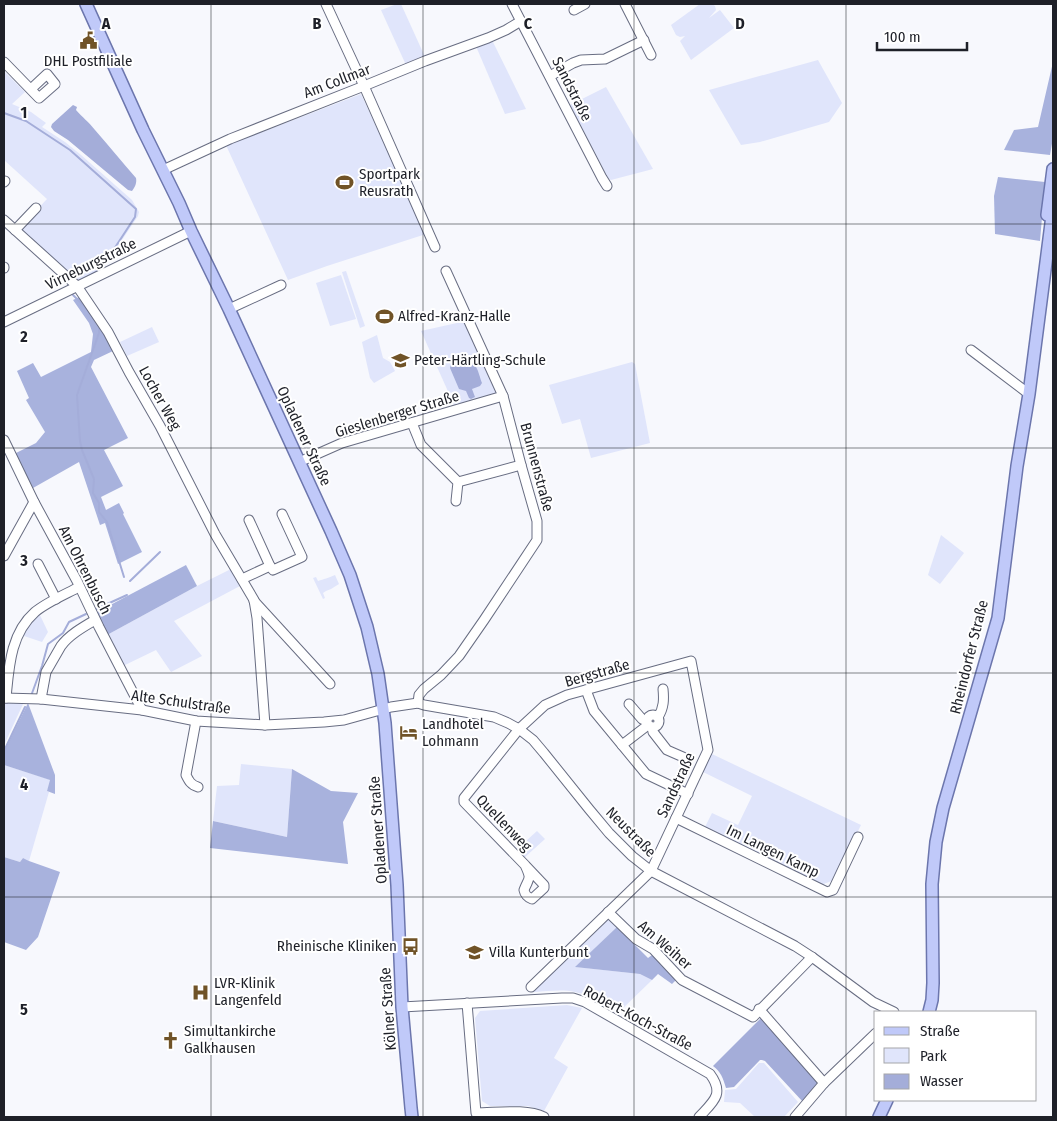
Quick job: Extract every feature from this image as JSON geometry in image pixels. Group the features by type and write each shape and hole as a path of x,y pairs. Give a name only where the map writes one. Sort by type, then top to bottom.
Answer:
{"main road":[{"name":"Opladener Straße","path":"86,4 344,558 374,652 383,708 398,908"},
{"name":"Rheindorfer Straße","path":"929,1011 933,983 932,884 936,842 944,806 998,618 1017,466 1048,278 1045,238 1053,169"},
{"name":"Rheindorfer Straße","path":"1046,259 1053,208"},
{"name":"Kölner Straße","path":"398,908 402,1007 411,1114"},
{"path":"879,1117 887,1101"}],"street":[{"path":"326,4 435,247"},
{"name":"Sandstraße","path":"512,4 607,186"},
{"path":"574,10 585,4"},
{"path":"625,4 651,55"},
{"name":"Am Collmar","path":"163,170 226,140 488,38 506,30 521,20"},
{"path":"550,76 580,60 606,59 644,40"},
{"path":"4,63 31,88"},
{"name":"Locher Weg","path":"36,208 8,226 76,286 108,332 160,426 215,534 254,600 330,684"},
{"name":"Virneburgstraße","path":"4,322 191,231"},
{"name":"Brunnenstraße","path":"418,703 424,689 459,656 537,540 538,521 503,396 446,272"},
{"path":"229,310 281,284"},
{"path":"971,350 1029,394"},
{"name":"Gieslenberger Straße","path":"299,462 342,443 503,396"},
{"path":"412,423 421,445 458,482"},
{"name":"Am Ohrenbusch","path":"4,442 142,710"},
{"path":"458,482 521,465"},
{"path":"456,501 458,482"},
{"path":"4,556 34,502"},
{"path":"249,520 273,570 302,557 282,514"},
{"path":"38,564 56,599"},
{"path":"242,579 270,566"},
{"path":"5,698 9,662 14,643 22,627 36,612 79,587"},
{"name":"Locher Weg","path":"254,600 265,725"},
{"path":"41,699 46,672 61,646 95,620"},
{"name":"Sandstraße","path":"531,987 650,871 688,794 708,750 691,661"},
{"name":"Bergstraße","path":"519,729 546,705 567,695 691,661"},
{"path":"662,689 664,699 661,712 658,717 654,715 647,717 649,724 667,750 682,757"},
{"path":"586,690 594,711 646,774 688,794"},
{"name":"Alte Schulstraße","path":"5,698 41,699 142,710 196,721 265,725 344,720 383,708"},
{"name":"Neustraße","path":"383,708 418,703 424,706 494,717 508,722 533,740 609,833 650,871 794,946 873,1002 892,1011"},
{"path":"630,704 642,719 649,724"},
{"path":"196,721 186,775 189,781 198,787"},
{"path":"622,745 649,724"},
{"name":"Quellenweg","path":"519,729 464,798 464,802 525,865"},
{"name":"Im Langen Kamp","path":"676,818 827,892 833,890 858,837"},
{"name":"Am Weiher","path":"608,912 636,939 653,949 682,980 753,1017 760,1009"},
{"path":"812,958 760,1009 824,1083"},
{"name":"Robert-Koch-Straße","path":"402,1007 562,998 572,998 585,1002 710,1074 718,1087 717,1095 714,1102 699,1117"},
{"path":"467,1003 476,1115 524,1112 544,1117"},
{"path":"795,1117 824,1083 874,1035"}],"green space":[{"path":"401,4 425,57 406,65 381,10"},
{"path":"700,4 712,4 715,6 716,10 709,18 720,10 734,28 691,60 680,41 685,36 680,37 676,35 671,25"},
{"path":"491,38 526,109 505,114 475,44"},
{"path":"818,60 842,103 829,122 760,142 741,145 709,90"},
{"path":"4,71 25,92 12,104 31,112 46,123 42,127 81,155 132,200 139,212 102,270 79,282 20,228 47,199 4,160"},
{"path":"606,87 653,169 611,180 608,178 570,105"},
{"name":"Sportpark Reusrath","path":"361,94 426,234 288,280 225,143 265,131"},
{"path":"346,271 365,326 360,328 342,272"},
{"path":"341,275 356,319 330,326 316,283"},
{"path":"466,321 498,392 497,396 455,407 421,331"},
{"path":"152,327 159,342 127,356 120,342"},
{"path":"377,335 383,358 390,362 395,371 374,383 370,378 362,342"},
{"path":"632,362 635,364 650,443 591,458 580,419 562,424 549,385"},
{"path":"941,535 964,553 940,584 928,575"},
{"path":"231,569 240,586 174,621 202,656 171,672 156,650 123,666 107,635"},
{"path":"335,575 339,584 323,593 325,598 323,599 313,578 316,577 318,581"},
{"path":"39,613 48,632 42,642 21,635"},
{"path":"4,702 24,702 4,745"},
{"path":"712,754 861,825 834,880 821,885 704,829 712,813 738,825 752,796 701,771 708,756"},
{"path":"241,764 292,769 287,837 213,821 217,786 239,785"},
{"path":"4,765 51,780 29,861 23,858 20,862 4,857"},
{"path":"537,831 545,839 524,858 516,850"},
{"path":"608,917 617,927 576,967 640,974 652,980 618,1013 581,993 570,991 533,991"},
{"path":"567,1005 582,1008 554,1058 568,1067 544,1111 528,1106 490,1106 482,1101 475,1018 480,1011"},
{"path":"759,1063 764,1063 798,1102 784,1117 755,1117 740,1103 724,1102 725,1090 736,1089"}],"shaded area":[{"path":"1053,62 1053,138 1050,155 1004,150 1014,130 1038,127"},
{"path":"998,177 1045,182 1040,241 995,234 994,196"},
{"path":"79,297 101,328 113,351 94,360 91,367 128,438 104,450 123,486 101,497 106,510 119,503 142,552 118,564 105,523 100,525 79,462 33,488 14,454 36,443 45,432 26,400 29,398 17,371 33,363 41,377 91,352 93,334 89,323 73,300"},
{"path":"186,565 197,586 107,635 97,612"},
{"path":"28,703 55,775 55,794 47,791 50,780 4,765 4,752"},
{"path":"292,769 331,791 358,793 343,822 348,864 210,848 213,821 287,837"},
{"path":"4,857 20,862 23,858 60,872 38,937 26,950 4,942"},
{"path":"617,927 648,958 652,955 676,980 672,984 658,974 652,980 640,974 575,967"}],"water":[{"path":"73,105 77,107 76,110 136,178 136,185 132,191 128,190 51,127"},
{"path":"465,359 475,365 482,383 480,386 472,389 475,397 471,399 466,391 459,389 450,368 451,364"},
{"path":"762,1017 819,1082 803,1102 765,1061 760,1060 734,1087 726,1088 721,1076 713,1066"}],"waterway":[{"path":"4,113 26,121 70,150 136,209 135,217 101,269 83,279"},
{"path":"73,295 95,320"},
{"path":"99,326 99,333 77,395 80,441 94,479 93,493 99,503 99,512 107,522 124,577"},
{"path":"130,581 160,552"},
{"path":"94,610 127,595"},
{"path":"31,696 48,644 63,633 69,622 86,614"},
{"path":"4,751 25,707"}],"place":[{"name":"DHL Postfiliale","path":"88,40"},
{"name":"Sportpark Reusrath","path":"345,183"},
{"name":"Alfred-Kranz-Halle","path":"384,316"},
{"name":"Peter-Härtling-Schule","path":"400,360"},
{"name":"Landhotel Lohmann","path":"408,733"},
{"name":"Rheinische Kliniken","path":"411,946"},
{"name":"Villa Kunterbunt","path":"475,952"},
{"name":"LVR-Klinik Langenfeld","path":"200,992"},
{"name":"Simultankirche Galkhausen","path":"170,1040"}]}
